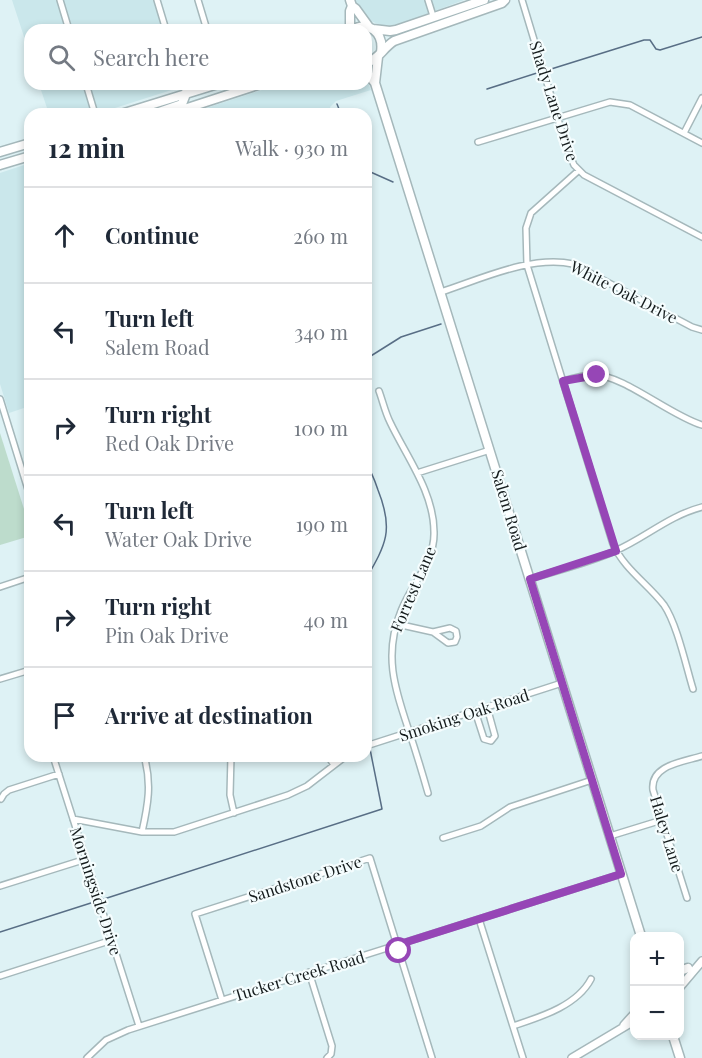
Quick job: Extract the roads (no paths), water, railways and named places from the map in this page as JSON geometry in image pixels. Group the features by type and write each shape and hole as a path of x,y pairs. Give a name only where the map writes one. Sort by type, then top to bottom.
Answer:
{"main road":[{"path":"372,28 390,31 484,0"},
{"path":"466,16 471,11 498,0"},
{"path":"372,59 394,41 505,0"},
{"path":"351,3 368,24"},
{"path":"351,3 351,24"},
{"path":"372,29 380,37 379,54"},
{"name":"Salem Road","path":"375,83 379,54"},
{"name":"Salem Road","path":"372,79 441,292 640,932"},
{"path":"141,108 199,90"},
{"path":"187,108 241,90"},
{"path":"170,108 182,104 186,94"},
{"path":"161,108 171,104 175,98"},
{"path":"0,152 24,145"},
{"path":"0,165 24,158"},
{"path":"674,1040 680,1058"}],"street":[{"path":"60,0 67,24"},
{"path":"157,0 164,24"},
{"path":"198,0 205,24"},
{"path":"428,0 433,16"},
{"name":"Shady Lane Drive","path":"522,0 567,149 578,171 702,237"},
{"path":"88,90 93,108"},
{"path":"185,90 186,94"},
{"path":"684,133 702,98"},
{"path":"478,142 597,105 621,102 702,143"},
{"path":"578,171 531,213 526,235 527,265 616,551 664,605 674,627 693,689"},
{"name":"White Oak Drive","path":"441,292 527,265 550,261 573,264 692,327 702,330"},
{"path":"563,381 585,376 606,377 683,418 702,425"},
{"name":"Forrest Lane","path":"380,391 389,420 417,473 433,517 434,541 428,561 403,604 392,641 392,672 428,793"},
{"path":"0,399 24,477"},
{"path":"417,473 490,450"},
{"path":"530,579 616,551 670,519 702,507"},
{"path":"0,587 24,579"},
{"path":"397,624 433,632"},
{"path":"0,679 24,672"},
{"name":"Smoking Oak Road","path":"372,744 562,683"},
{"path":"475,711 484,739 491,741 495,736 487,707"},
{"name":"Haley Lane","path":"687,898 662,819 653,779 659,771 702,756"},
{"name":"Morningside Drive","path":"55,762 139,1026"},
{"path":"142,832 150,791 146,762"},
{"path":"231,762 230,795 234,813"},
{"path":"73,819 142,832 174,832 297,792 338,762"},
{"path":"1,800 9,790 59,774"},
{"path":"443,838 481,826 510,807 592,780"},
{"path":"610,836 662,819"},
{"name":"Sandstone Drive","path":"222,1000 195,914 370,858 432,1058"},
{"path":"0,886 86,859"},
{"name":"Tucker Creek Road","path":"87,1058 106,1040 139,1026 621,874"},
{"path":"479,919 523,1058"},
{"path":"0,976 112,940"},
{"path":"684,969 702,960"},
{"path":"681,986 702,960"},
{"path":"309,972 331,1042 332,1050 327,1058"},
{"path":"513,1026 555,1009 580,994 591,979"},
{"path":"622,1027 630,1018"},
{"path":"572,1058 630,1024"}],"waterway":[{"path":"548,70 644,40 650,40 656,49 660,50 702,37"},
{"path":"487,89 540,72"},
{"path":"337,104 339,108"},
{"path":"372,173 393,182"},
{"path":"372,355 401,337 441,324"},
{"path":"372,475 383,504 387,527 383,546 372,568"},
{"path":"104,899 382,809 372,759"},
{"path":"0,932 94,902"}]}
